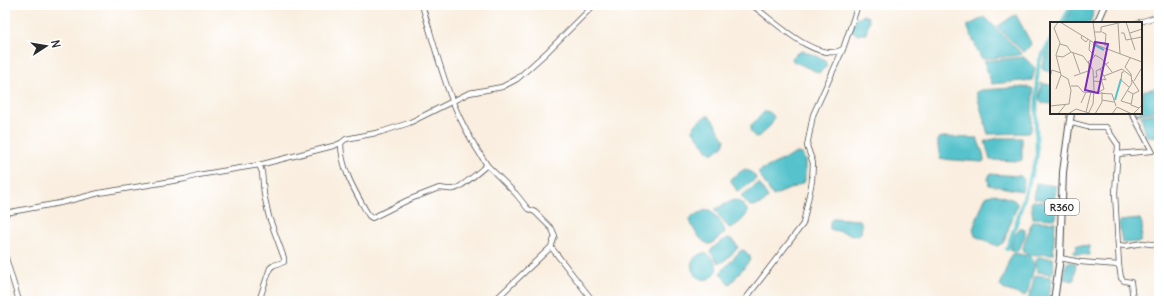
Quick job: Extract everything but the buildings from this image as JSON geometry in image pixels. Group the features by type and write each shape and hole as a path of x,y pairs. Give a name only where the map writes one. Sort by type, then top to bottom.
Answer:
{"main road":[{"path":"1098,22 1105,5"},
{"name":"R360","path":"1054,301 1060,258 1063,172 1071,114"}],"street":[{"path":"422,5 444,79 452,101 471,141 487,165 516,194 528,210 535,212 552,229 555,236 551,247 494,301"},
{"path":"5,213 60,204 99,193 259,165 341,143 346,139 381,132 409,123 469,93 502,87 517,79 546,53 594,5"},
{"path":"752,5 806,46 826,52 837,52 843,49"},
{"path":"744,301 803,224 812,181 813,163 807,146 814,115 843,49 858,5"},
{"path":"1140,22 1159,16"},
{"path":"1117,154 1152,151 1133,114"},
{"path":"1069,122 1088,127 1106,127 1118,145 1115,193 1119,265 1121,278 1124,281 1131,282 1133,301"},
{"path":"341,143 342,157 348,178 369,216 372,218 408,200 439,188 447,190 456,189 487,165"},
{"path":"259,165 262,172 264,194 269,217 284,258 284,262 270,268 259,301"},
{"path":"1119,245 1125,246 1143,243 1159,244"},
{"path":"551,247 593,301"},
{"path":"5,255 19,301"},
{"path":"1060,258 1080,262 1119,265"}],"water":[{"path":"1075,5 1090,5 1092,7 1093,11 1090,22 1066,22"},
{"path":"863,15 868,17 869,21 866,34 856,34 851,30 856,19"},
{"path":"1016,15 1031,43 1030,46 1023,52 997,27"},
{"path":"985,17 1021,53 1020,55 984,59 981,58 967,26"},
{"path":"1050,45 1050,72 1043,70 1042,66"},
{"path":"803,51 824,59 827,66 819,73 793,61 792,58 797,53"},
{"path":"1024,57 1035,68 1032,80 992,84 984,62 985,61"},
{"path":"1041,83 1050,85 1050,104 1042,103 1039,99"},
{"path":"1159,87 1159,110 1142,114 1142,92"},
{"path":"1032,88 1033,91 1031,131 1028,133 988,134 976,92 982,90"},
{"path":"766,111 774,117 773,120 758,137 755,137 750,131 751,126"},
{"path":"1159,112 1159,136 1149,137 1146,135 1141,116"},
{"path":"706,116 709,116 712,119 725,140 723,146 714,153 710,153 693,131 696,124"},
{"path":"938,138 977,138 983,153 984,161 940,159"},
{"path":"999,138 1022,138 1022,160 990,160 985,141"},
{"path":"797,153 802,154 805,160 805,181 773,196 759,174 759,171"},
{"path":"745,169 752,173 756,179 740,191 737,191 731,181 731,178"},
{"path":"990,174 1021,176 1024,180 1022,191 989,185 988,179"},
{"path":"759,183 768,197 760,204 750,206 741,196"},
{"path":"1036,183 1057,186 1054,200 1034,198"},
{"path":"995,194 1014,200 1017,203 1003,243 997,246 975,236 973,229 985,198"},
{"path":"734,200 739,201 748,212 740,222 729,228 715,209"},
{"path":"1033,201 1054,203 1057,206 1056,218 1033,218 1031,204"},
{"path":"706,210 710,210 717,218 723,226 725,233 711,244 704,242 701,239 690,220 692,216"},
{"path":"833,218 860,220 862,225 861,233 857,236 830,229 830,222"},
{"path":"1140,219 1142,234 1140,242 1122,243 1120,221"},
{"path":"1032,221 1055,222 1053,254 1030,255 1024,252 1023,248"},
{"path":"1020,228 1025,230 1025,236 1019,250 1015,252 1011,250 1011,244"},
{"path":"728,238 733,240 738,247 723,262 718,263 710,252 720,242"},
{"path":"1076,245 1089,246 1089,255 1074,254 1074,251 1077,250"},
{"path":"744,250 750,256 750,260 729,284 720,273 740,251"},
{"path":"703,253 708,255 715,262 717,268 716,272 710,278 705,280 696,276 692,267 692,261"},
{"path":"1014,253 1029,256 1034,261 1034,268 1027,294 1024,296 1003,289 1000,286 1011,255"},
{"path":"1038,257 1053,258 1054,269 1052,274 1037,272 1036,260"},
{"path":"1068,262 1076,263 1073,281 1064,279 1065,267"},
{"path":"1035,275 1051,277 1052,281 1048,301 1028,301"}],"waterway":[{"path":"1063,22 1072,5"},
{"path":"1007,249 1037,155 1037,79 1039,62 1050,41"}]}
